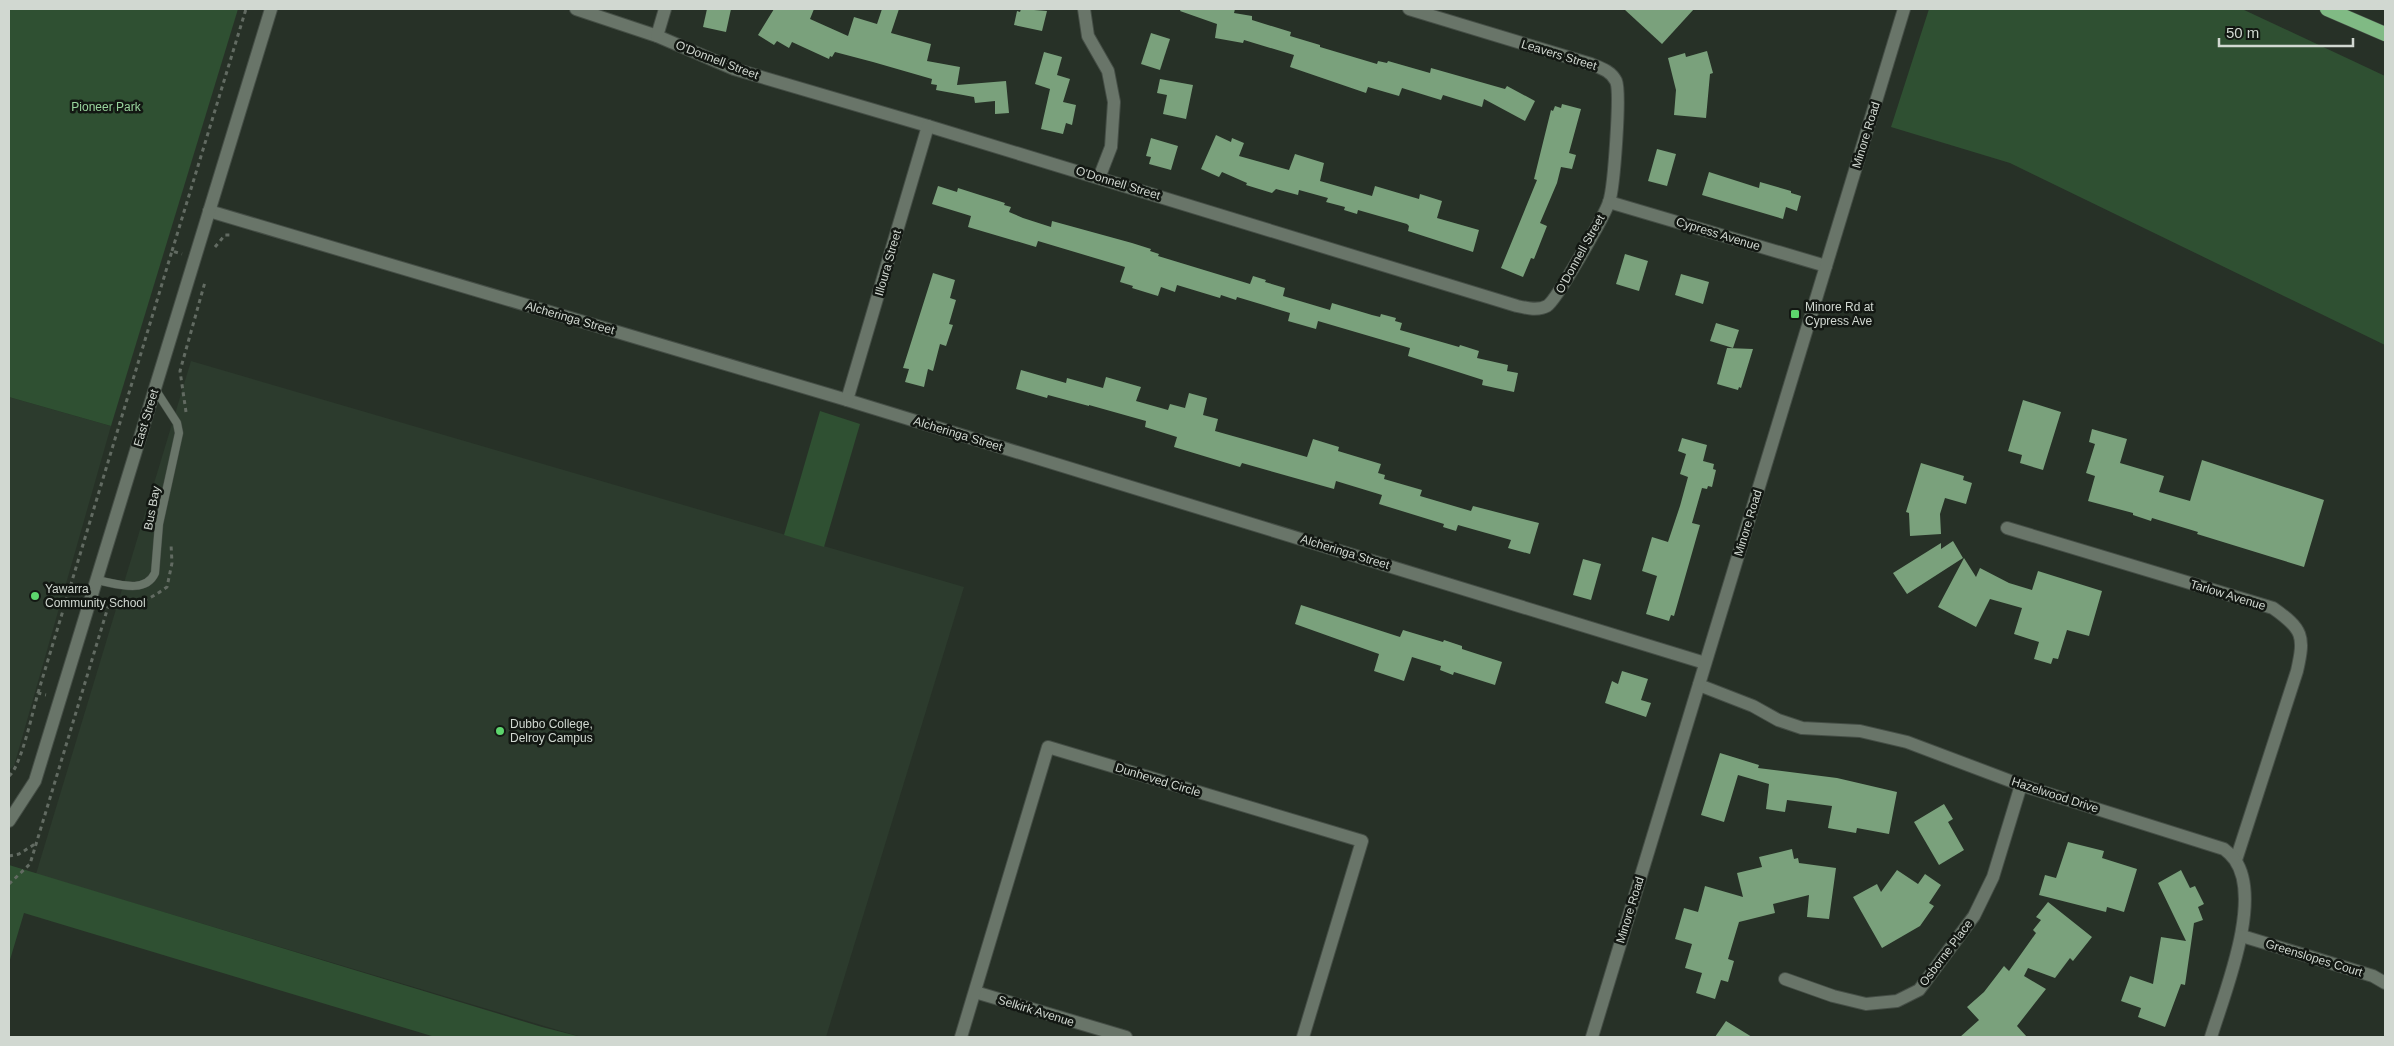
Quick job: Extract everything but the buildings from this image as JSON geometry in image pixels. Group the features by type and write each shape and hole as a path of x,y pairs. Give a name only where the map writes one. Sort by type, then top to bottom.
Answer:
{"highway":[{"path":"2327,9 2385,34"}],"street":[{"name":"East Street","path":"9,821 35,781 271,9"},
{"name":"O'Donnell Street","path":"576,9 657,36 734,69 1528,308 1547,306 1554,299 1609,202"},
{"path":"657,36 665,9"},
{"path":"1084,9 1088,36 1108,71 1114,102 1111,147 1099,178"},
{"name":"Leavers Street","path":"1409,9 1592,64 1612,75 1616,82 1619,100 1609,202"},
{"name":"Minore Road","path":"1592,1037 1904,9"},
{"name":"Illoura Street","path":"847,400 928,126"},
{"name":"Cypress Avenue","path":"1609,202 1826,266"},
{"name":"Alcheringa Street","path":"209,211 847,400 1705,662"},
{"name":"Tarlow Avenue","path":"2007,528 2273,608 2288,618 2299,631 2302,649 2297,671 2236,860"},
{"name":"Hazelwood Drive","path":"1699,685 1753,706 1778,720 1802,728 1860,731 1907,742 2021,785 2224,849 2236,860"},
{"name":"Dunheved Circle","path":"961,1037 1048,747 1362,841 1303,1037"},
{"name":"Osborne Place","path":"1785,979 1833,996 1866,1004 1897,1002 1919,990 1974,916 1993,876 2021,785"},
{"path":"2211,1037 2242,936 2245,904 2243,880 2236,860"},
{"name":"Greenslopes Court","path":"2242,936 2373,976 2385,984"},
{"name":"Selkirk Avenue","path":"975,992 1126,1037"}],"lane":[{"name":"Bus Bay","path":"96,580 130,586 142,586 152,579 155,573 159,524 179,433 177,423 155,389"}],"path":[{"path":"38,693 246,9"},
{"path":"214,254 216,246 225,235 239,235 243,221"},
{"path":"172,251 195,258"},
{"path":"187,416 180,371 206,280"},
{"path":"9,884 30,864 108,607 114,601 132,604 149,599 167,587 172,563 171,536"},
{"path":"9,856 19,854 36,844"}],"shaded area":[{"name":"Dubbo College, Delroy Campus","path":"191,361 964,587 826,1037 581,1037 36,874"},
{"name":"Yawarra Community School","path":"9,397 111,426 14,766 9,770"}],"green space":[{"name":"Pioneer Park","path":"9,9 238,9 111,426 9,397"},
{"path":"1929,9 2242,9 2385,76 2385,345 2010,163 1891,127"},
{"path":"820,411 860,424 824,547 784,535"},
{"path":"9,865 542,1027 581,1037 435,1037 24,913 9,963"}],"place":[{"name":"Minore Rd at Cypress Ave","path":"1795,314"},
{"name":"Yawarra Community School","path":"35,596"},
{"name":"Dubbo College, Delroy Campus","path":"500,731"}]}
